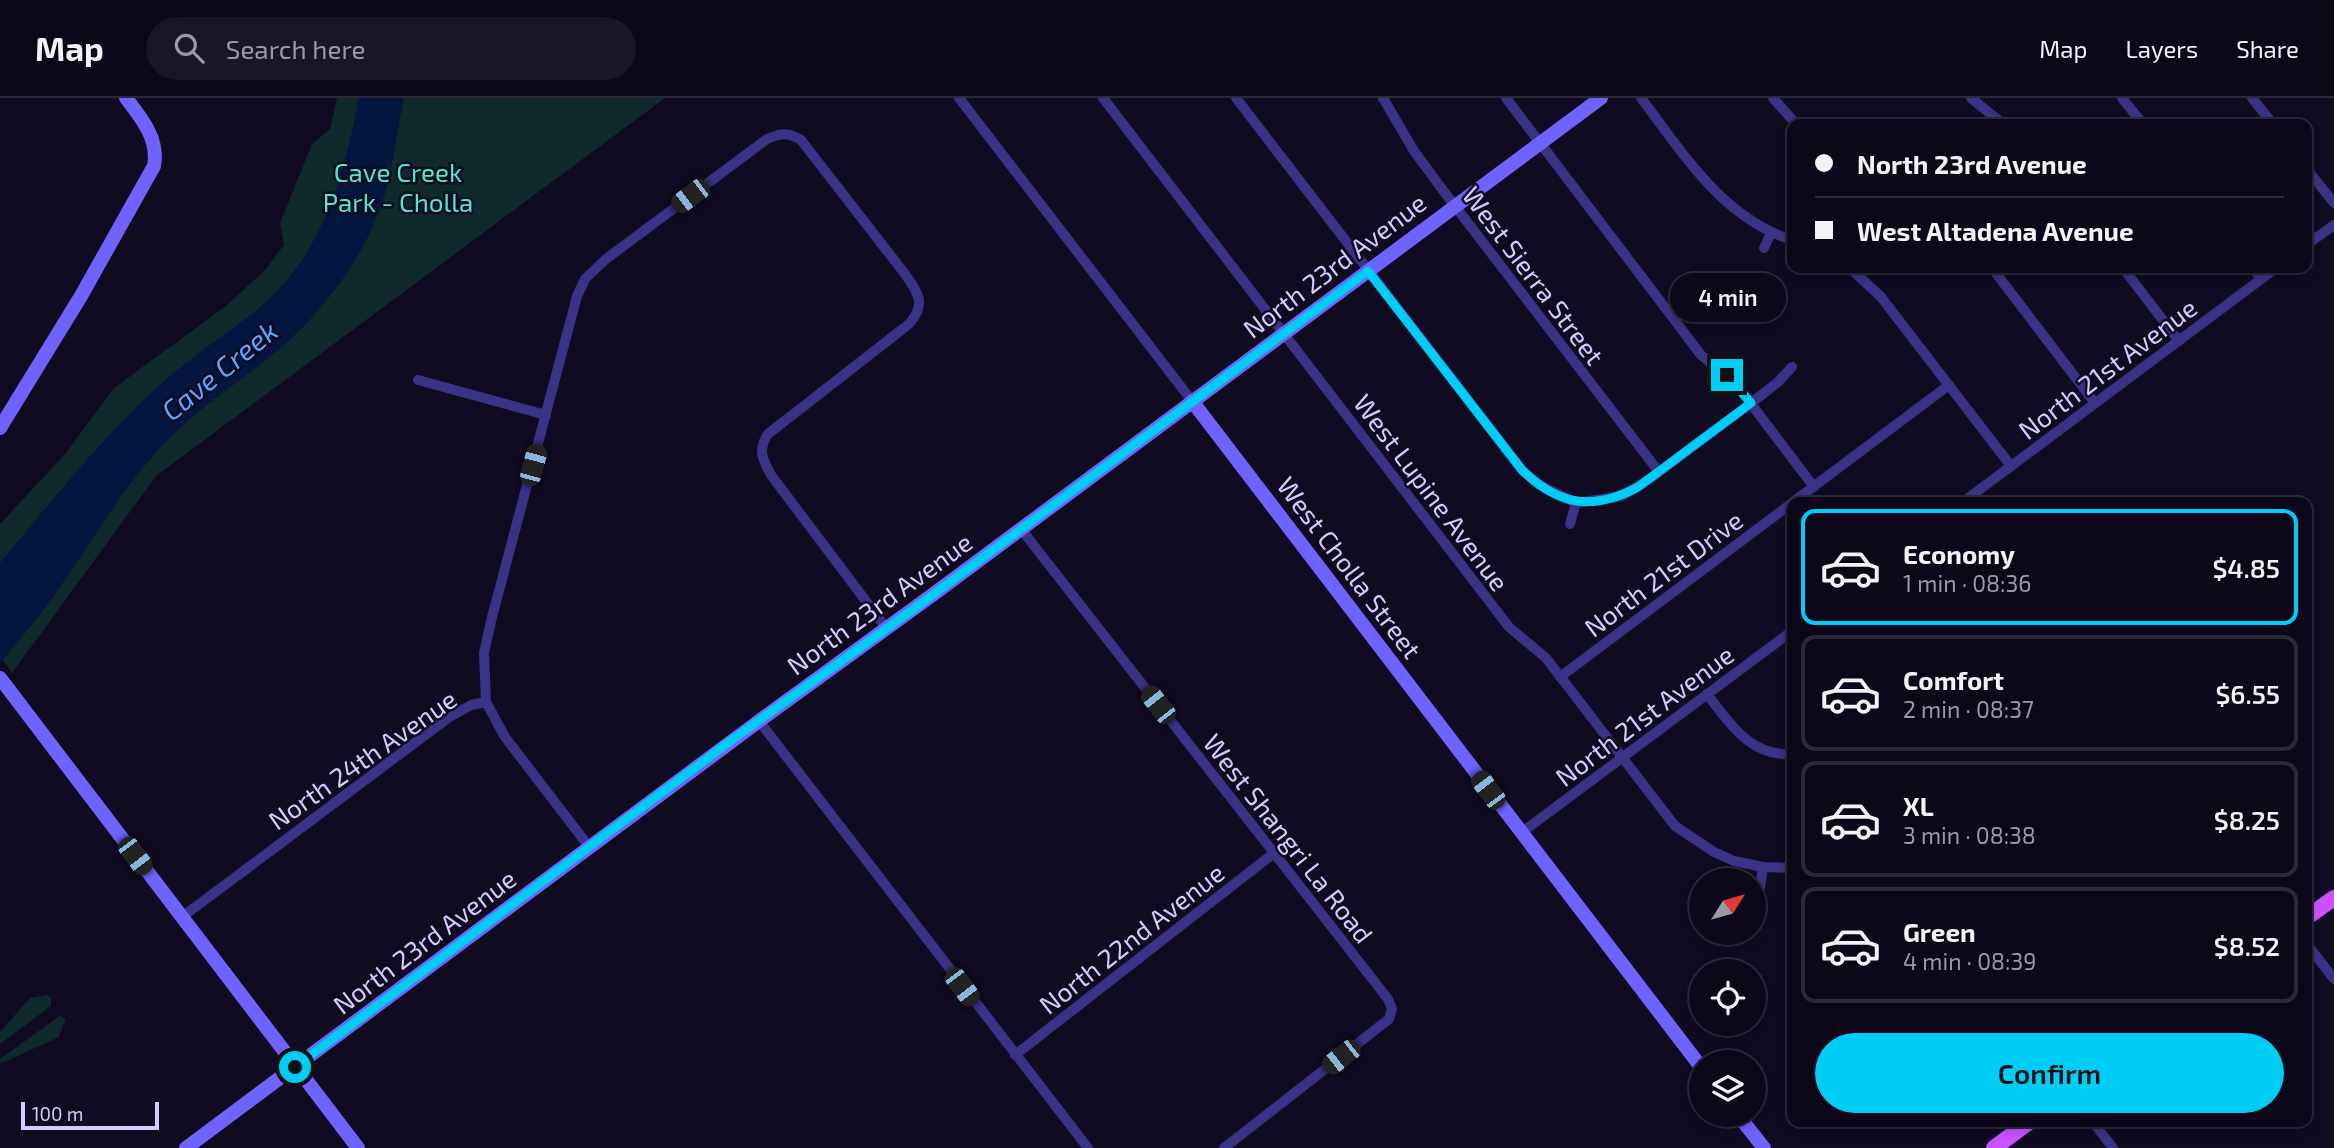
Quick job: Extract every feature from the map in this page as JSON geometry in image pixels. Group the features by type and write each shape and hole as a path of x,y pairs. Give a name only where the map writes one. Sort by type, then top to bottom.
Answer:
{"main road":[{"path":"2312,914 2334,898"},
{"path":"1994,1148 2022,1127"}],"street":[{"path":"0,428 81,296 154,166 156,157 150,133 126,98"},
{"name":"West Cholla Street","path":"959,98 1689,1051"},
{"name":"West Lupine Avenue","path":"1103,98 1509,627 1535,648 1560,677 1663,812 1689,837 1734,861 1763,867 1787,868"},
{"path":"1236,98 1522,470 1538,484 1576,503 1622,495 1659,472 1777,383 1792,367"},
{"name":"West Sierra Street","path":"1383,98 1414,151 1454,206 1659,472"},
{"path":"1506,98 1701,355 1736,384 1814,487"},
{"name":"North 23rd Avenue","path":"186,1148 1601,98"},
{"path":"1641,98 1713,191 1749,220 1771,233 1787,238"},
{"path":"1773,98 1792,119"},
{"path":"1971,98 1997,119"},
{"path":"2122,98 2139,119"},
{"path":"2252,98 2269,119"},
{"name":"North 24th Avenue","path":"182,917 448,718 471,705 486,702 484,653 491,621 577,296 585,279 617,250 767,139 779,134 790,133 801,140 905,274 916,291 920,304 918,315 909,324 768,434 761,452 771,475 887,629"},
{"path":"2312,176 2334,204"},
{"path":"2312,241 2334,225"},
{"path":"1764,248 1771,233"},
{"path":"1857,273 1881,298 2011,466"},
{"path":"1996,273 2095,403"},
{"path":"2127,273 2179,341"},
{"path":"2257,273 2261,279"},
{"name":"North 21st Avenue","path":"1971,497 2269,273"},
{"path":"418,380 546,415"},
{"name":"North 21st Drive","path":"1801,497 1949,386"},
{"path":"1570,524 1576,503"},
{"name":"North 21st Drive","path":"1560,677 1787,507"},
{"name":"West Shangri La Road","path":"1021,529 1388,999 1392,1009 1389,1019 1224,1148"},
{"name":"North 21st Avenue","path":"1521,833 1787,635"},
{"path":"0,678 358,1148"},
{"path":"1707,694 1745,740 1773,754 1787,754"},
{"path":"486,702 505,737 590,848"},
{"path":"759,721 1088,1148"},
{"name":"North 22nd Avenue","path":"1015,1055 1274,853"},
{"path":"2312,951 2334,979"},
{"path":"1747,1127 1763,1148"},
{"path":"2097,1127 2113,1148"}],"green space":[{"name":"Cave Creek Park - Cholla","path":"337,98 665,98 156,476 12,673 0,656 0,524 65,454 114,388 226,306 265,270 284,245 280,223 312,144 330,129"},
{"path":"47,995 51,998 51,1006 0,1044 0,1032 30,998"},
{"path":"61,1015 66,1021 59,1037 0,1064 0,1059"}],"water":[{"name":"Cave Creek","path":"359,98 404,98 384,197 354,262 326,301 294,336 171,436 142,468 47,605 0,663 0,563 73,475 152,392 253,313 277,291 296,268 313,242 337,188"}],"route":[{"path":"295,1067 736,737 919,605 1368,271 1522,470 1549,491 1576,503 1609,499 1638,487 1751,403 1727,375"}]}
